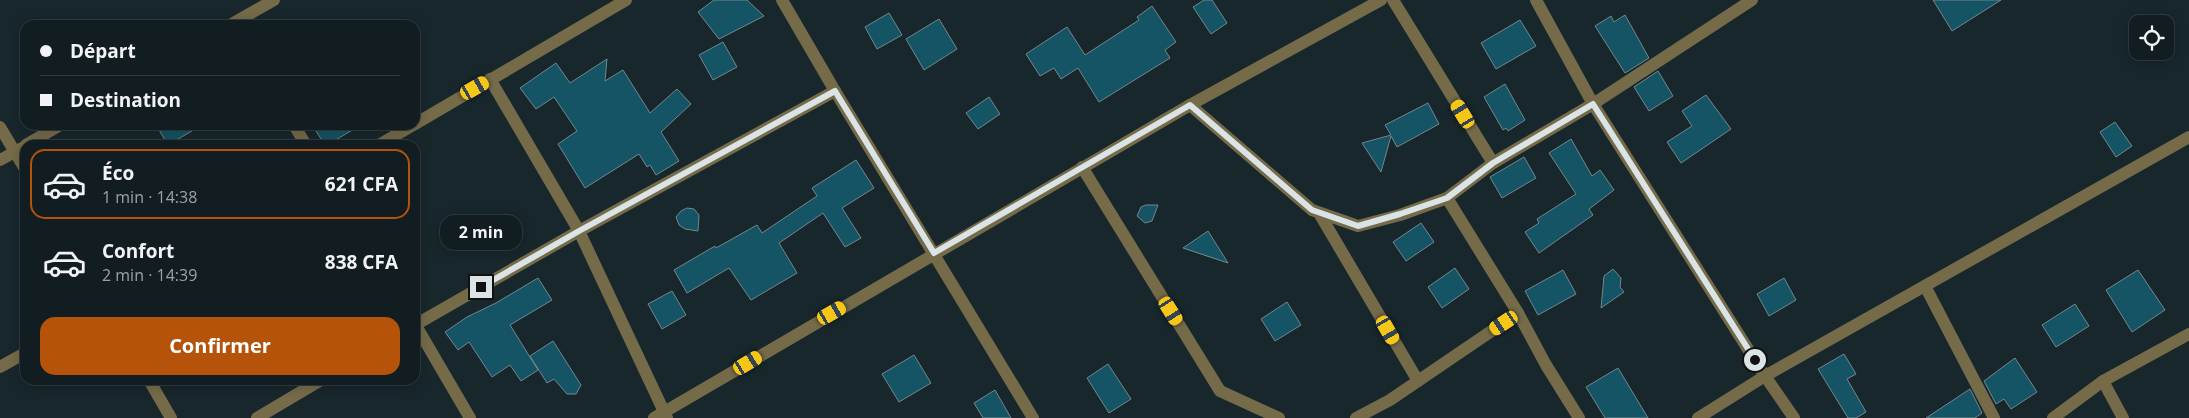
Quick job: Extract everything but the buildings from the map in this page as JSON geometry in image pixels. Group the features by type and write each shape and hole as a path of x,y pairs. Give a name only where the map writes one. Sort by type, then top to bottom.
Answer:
{"street":[{"path":"241,20 274,0"},
{"path":"420,120 626,0"},
{"path":"782,0 1032,418"},
{"path":"490,79 579,231 661,416 1082,167 1381,0"},
{"path":"1393,0 1493,163"},
{"path":"1536,0 1593,104 1765,376 1794,418"},
{"path":"1190,105 1312,210 1358,226 1447,198 1493,163 1593,104 1752,0"},
{"path":"420,322 579,231 835,91"},
{"path":"0,127 20,145"},
{"path":"34,140 51,130"},
{"path":"387,140 404,130"},
{"path":"1698,418 1765,376 2189,137"},
{"path":"0,160 20,148"},
{"path":"1082,167 1220,392 1279,418"},
{"path":"1447,198 1579,418"},
{"path":"1319,212 1418,381"},
{"path":"1925,286 1994,418"},
{"path":"1356,418 1390,400 1518,314"},
{"path":"420,333 470,418"},
{"path":"2053,418 2103,381 2189,334"},
{"path":"0,367 20,356"},
{"path":"2103,381 2123,418"},
{"path":"152,385 171,418"},
{"path":"257,418 313,385"}],"route":[{"path":"481,287 579,231 835,91 934,253 1190,105 1312,210 1358,226 1447,198 1493,163 1593,104 1755,360"}]}
